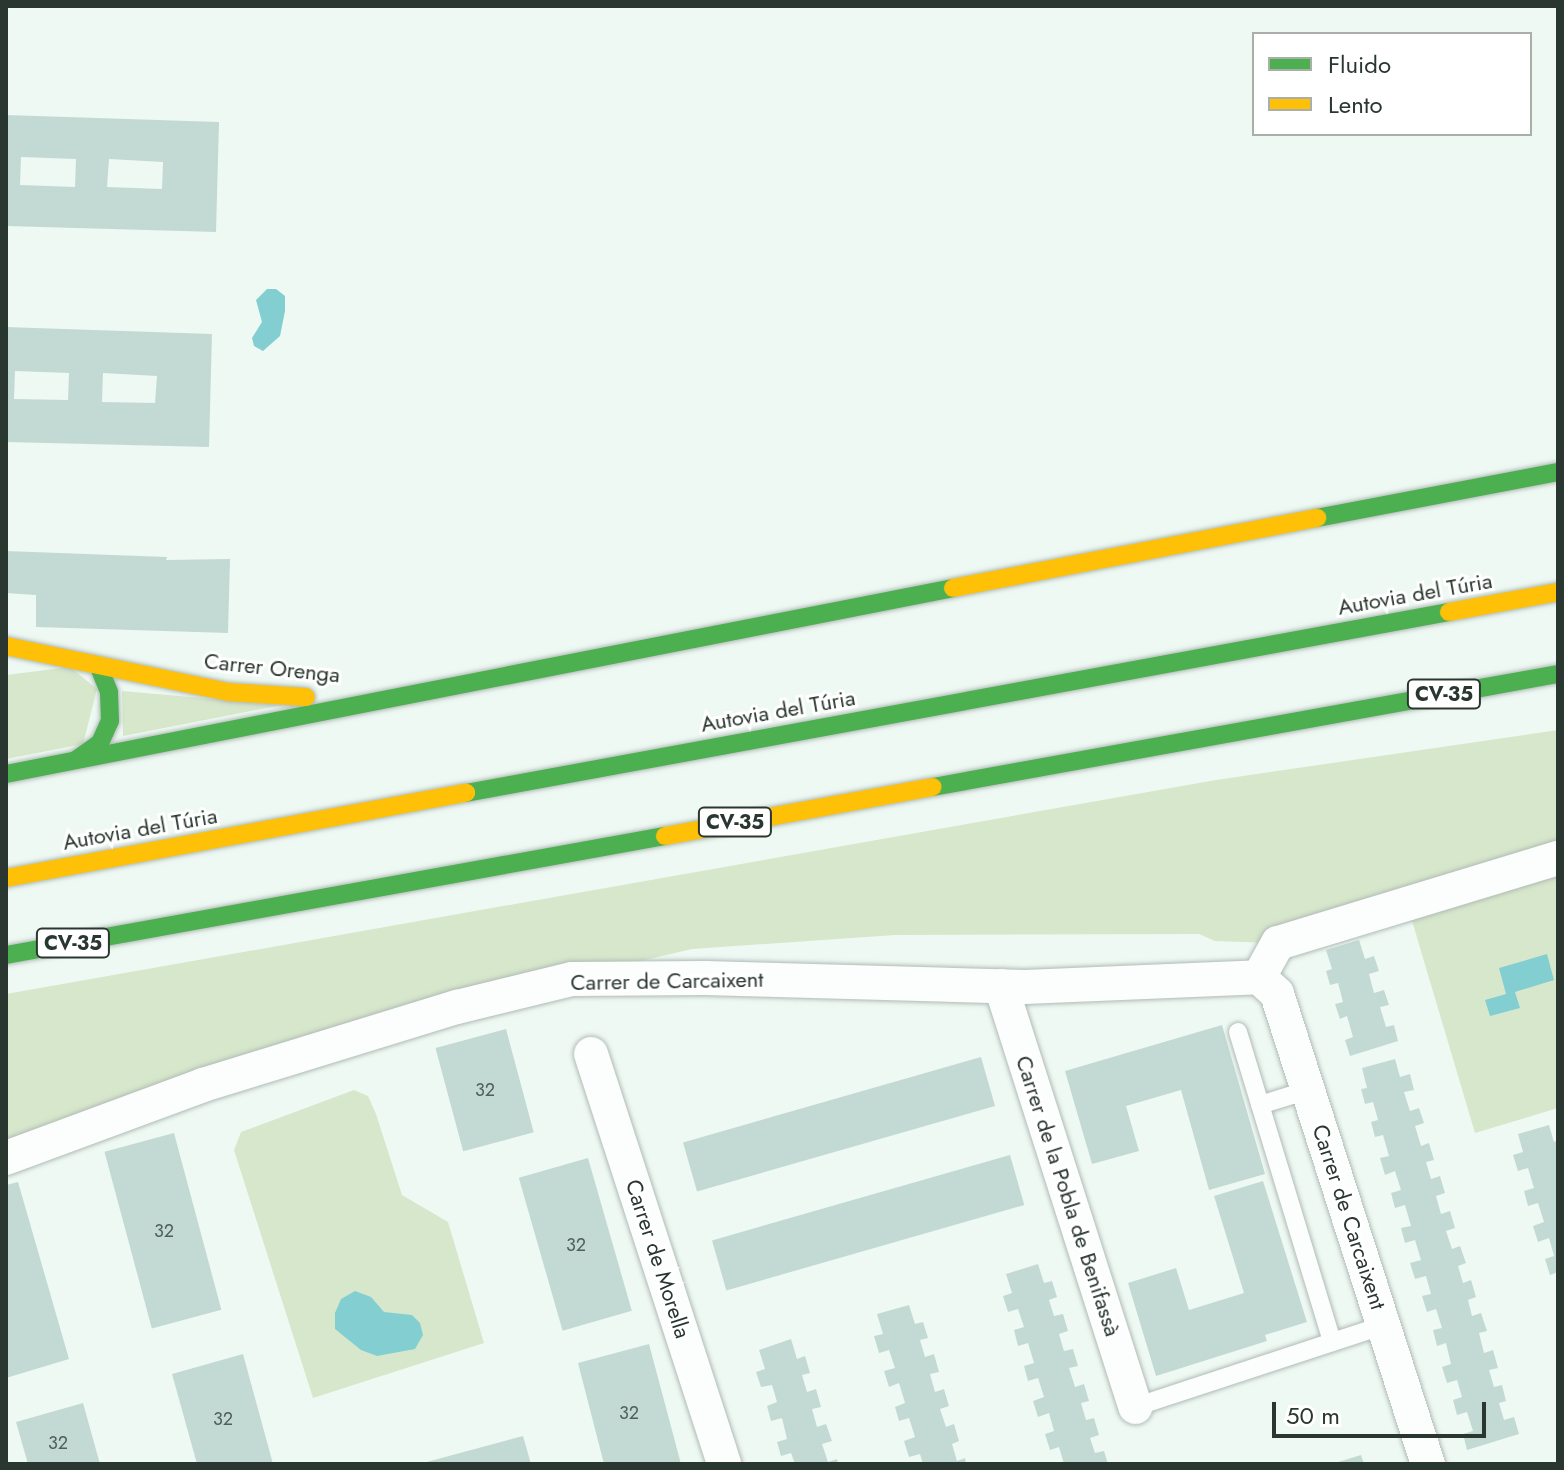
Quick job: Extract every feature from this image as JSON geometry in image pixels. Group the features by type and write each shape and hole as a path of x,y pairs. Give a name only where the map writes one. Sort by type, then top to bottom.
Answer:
{"main road":[{"path":"364,701 1558,472"},
{"name":"Autovia del Túria","path":"6,878 1558,592"},
{"name":"Carrer Orenga","path":"6,646 228,692 364,701"},
{"path":"77,759 100,743 110,721 109,692 99,667"},
{"name":"CV-35","path":"6,955 1558,674"},
{"name":"Carrer Orenga","path":"6,774 364,701"}],"street":[{"path":"1259,977 1278,943 1558,858"},
{"name":"Carrer de Carcaixent","path":"6,1158 203,1085 457,1007 572,979 705,978 1001,986 1259,977 1277,994 1428,1464"},
{"name":"Carrer de la Pobla de Benifassà","path":"1001,986 1135,1407"},
{"name":"Carrer de Morella","path":"591,1054 724,1464"}],"lane":[{"path":"1238,1032 1332,1342"},
{"path":"1260,1105 1308,1090"},
{"path":"1135,1407 1384,1325"}],"green space":[{"path":"70,667 97,689 83,744 6,759 6,675"},
{"path":"122,691 282,705 123,736"},
{"path":"1558,730 1558,852 1299,944 1215,941 1199,934 895,935 692,949 516,990 6,1162 6,994 1216,780"},
{"path":"1558,866 1558,1108 1475,1133 1410,914"},
{"path":"354,1090 368,1096 402,1195 448,1222 484,1343 313,1398 234,1150 241,1132"}],"water":[{"path":"267,289 276,289 285,296 285,311 280,336 263,351 254,346 252,338 262,322 256,300"},
{"path":"1547,954 1554,980 1515,992 1520,1008 1490,1016 1485,1000 1506,994 1499,968"},
{"path":"355,1291 371,1297 384,1312 412,1315 420,1323 423,1335 415,1349 377,1356 361,1350 335,1329 335,1313 341,1299"}],"building":[{"path":"6,115 219,122 216,232 6,226","holes":["21,157 76,159 75,187 20,185","109,159 163,162 162,189 107,187"]},
{"path":"6,327 212,334 209,447 6,442","holes":["15,371 69,373 68,400 14,399","103,373 157,376 155,403 102,402"]},
{"path":"6,551 167,557 166,560 230,559 228,633 36,627 36,595 6,593"},
{"path":"1359,940 1365,959 1374,956 1379,971 1369,974 1374,993 1384,990 1389,1005 1380,1007 1386,1027 1394,1025 1398,1041 1350,1056 1345,1040 1353,1037 1347,1016 1340,1019 1335,1004 1343,1002 1338,983 1330,985 1326,971 1332,969 1326,950"},
{"path":"1222,1025 1265,1174 1209,1190 1181,1090 1126,1106 1139,1151 1092,1164 1065,1071"},
{"path":"506,1029 534,1132 463,1151 435,1048"},
{"path":"981,1057 995,1106 697,1191 683,1142"},
{"path":"1395,1059 1400,1077 1410,1074 1414,1090 1404,1092 1410,1111 1419,1108 1424,1123 1415,1126 1421,1146 1429,1143 1434,1160 1426,1162 1431,1179 1440,1176 1445,1193 1436,1196 1441,1214 1450,1211 1455,1228 1446,1231 1452,1249 1460,1246 1466,1263 1458,1266 1463,1283 1471,1280 1476,1297 1468,1300 1472,1316 1481,1313 1487,1331 1479,1333 1484,1353 1493,1350 1498,1368 1489,1370 1494,1387 1502,1385 1506,1401 1499,1403 1504,1420 1514,1417 1519,1434 1467,1450 1463,1434 1473,1431 1467,1412 1457,1415 1453,1400 1462,1397 1457,1380 1447,1383 1442,1367 1451,1364 1446,1343 1437,1346 1433,1330 1442,1328 1436,1309 1427,1312 1422,1296 1431,1294 1426,1276 1415,1279 1410,1263 1421,1260 1415,1240 1405,1243 1401,1228 1411,1226 1405,1205 1395,1208 1391,1193 1401,1190 1395,1171 1385,1175 1380,1158 1389,1156 1383,1135 1375,1137 1371,1122 1378,1120 1373,1102 1365,1104 1361,1089 1367,1088 1362,1068"},
{"path":"1549,1125 1554,1142 1558,1140 1558,1272 1550,1275 1545,1259 1554,1256 1549,1238 1538,1242 1533,1226 1544,1222 1538,1203 1528,1206 1524,1191 1534,1188 1528,1168 1518,1171 1513,1155 1523,1152 1518,1134"},
{"path":"174,1133 221,1310 152,1328 104,1152"},
{"path":"1010,1155 1024,1205 726,1290 712,1240"},
{"path":"588,1158 632,1311 563,1331 519,1178"},
{"path":"1263,1181 1307,1322 1265,1335 1267,1341 1156,1376 1128,1283 1176,1268 1189,1310 1244,1293 1214,1196"},
{"path":"18,1182 69,1359 6,1378 6,1185"},
{"path":"1038,1264 1044,1283 1052,1281 1057,1297 1049,1300 1054,1316 1063,1314 1068,1331 1059,1334 1064,1351 1073,1349 1078,1366 1069,1368 1075,1387 1084,1384 1089,1401 1081,1403 1086,1420 1094,1418 1099,1435 1090,1438 1095,1453 1104,1451 1108,1464 1064,1464 1059,1447 1050,1450 1045,1434 1054,1431 1049,1413 1038,1417 1033,1401 1044,1397 1038,1378 1028,1381 1024,1366 1034,1363 1028,1343 1018,1346 1014,1330 1024,1327 1018,1309 1008,1312 1003,1296 1012,1293 1006,1274"},
{"path":"909,1305 915,1324 923,1322 928,1338 920,1340 925,1357 934,1354 939,1372 930,1374 935,1392 944,1389 949,1406 940,1409 946,1427 954,1424 959,1441 952,1444 957,1461 965,1458 966,1464 923,1464 920,1454 909,1457 904,1441 915,1437 909,1418 899,1421 895,1407 905,1403 899,1383 889,1387 884,1371 895,1368 889,1350 879,1353 874,1336 883,1334 877,1314"},
{"path":"791,1339 797,1359 805,1356 810,1373 802,1375 807,1392 816,1389 821,1407 812,1409 817,1427 826,1424 832,1441 822,1444 828,1462 837,1459 838,1464 795,1464 791,1453 781,1456 777,1442 787,1439 782,1418 771,1421 767,1406 777,1402 772,1385 761,1387 756,1372 765,1369 759,1350"},
{"path":"649,1344 681,1464 604,1464 578,1363"},
{"path":"243,1354 273,1464 197,1464 172,1374"},
{"path":"83,1403 100,1464 28,1464 16,1422"},
{"path":"523,1436 531,1464 423,1464 423,1463"},
{"path":"1361,1455 1364,1464 1335,1464 1335,1463"}],"traffic: fast":[{"path":"1317,518 1558,472"},
{"path":"6,774 953,588"},
{"path":"466,793 1449,612"},
{"path":"77,759 100,743 110,721 109,692 99,667"},
{"path":"933,787 1558,674"},
{"path":"6,955 665,836"}],"traffic: slow":[{"path":"953,588 1317,518"},
{"path":"1449,612 1558,592"},
{"path":"6,646 228,692 306,697"},
{"path":"665,836 933,787"},
{"path":"6,878 466,793"}]}
